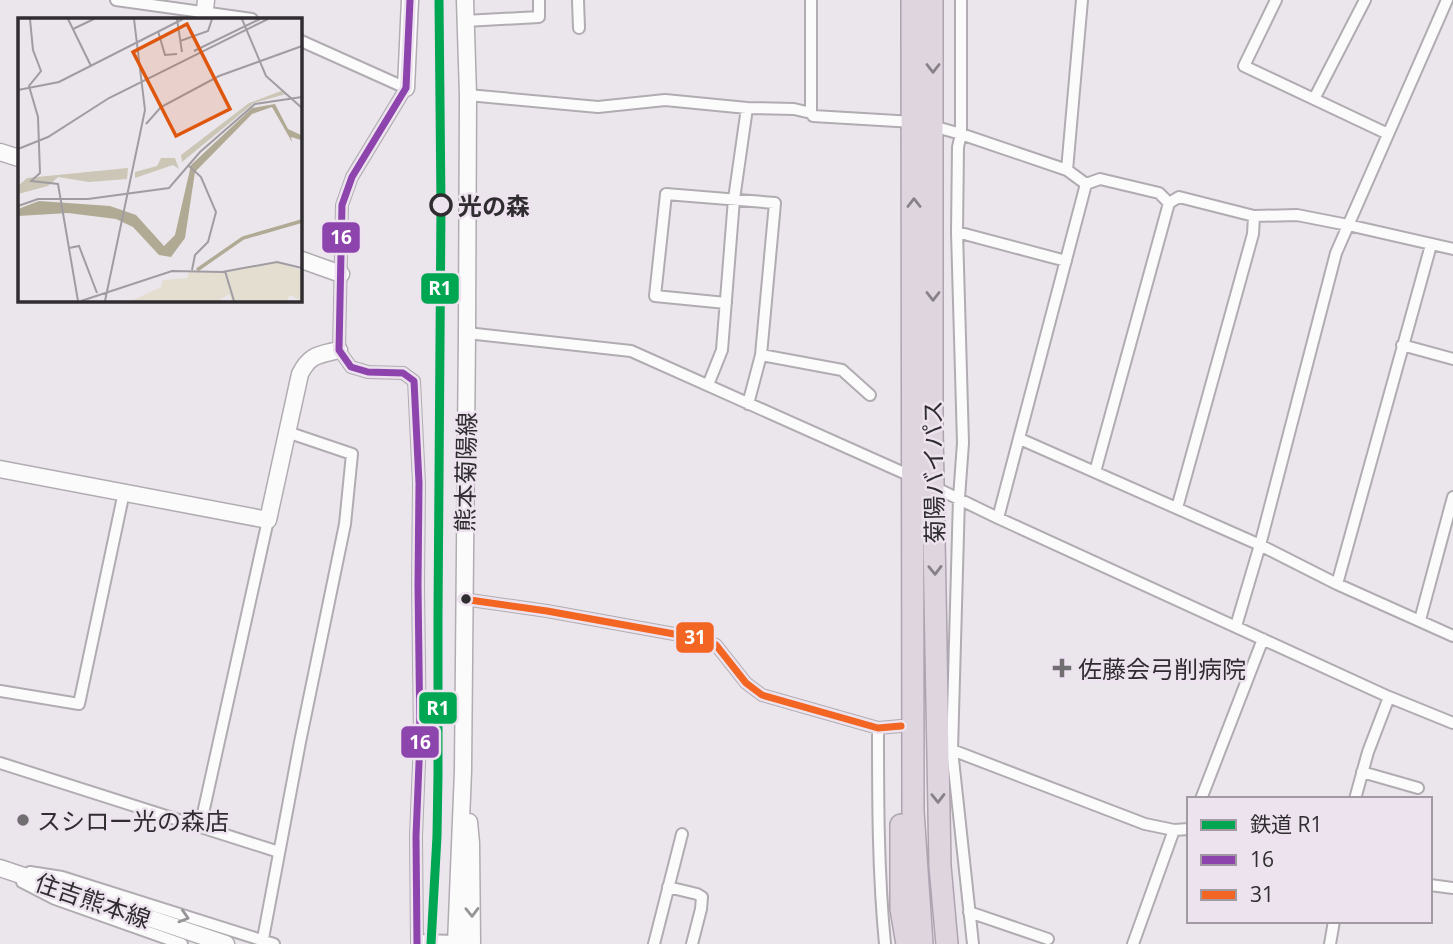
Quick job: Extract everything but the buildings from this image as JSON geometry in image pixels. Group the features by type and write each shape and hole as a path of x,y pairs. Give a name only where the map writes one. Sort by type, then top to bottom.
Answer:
{"highway":[{"name":"菊陽バイパス","path":"912,0 923,124 940,866 947,944"},
{"name":"菊陽バイパス","path":"922,944 914,811 913,477 923,124 932,0"},
{"path":"906,944 901,909 901,726 913,589"}],"main road":[{"path":"406,88 410,0"},
{"name":"熊本菊陽線","path":"462,943 468,94 465,0"},
{"path":"0,152 18,158"},
{"path":"301,260 341,274"},
{"path":"0,469 268,520 300,374 306,362 317,355 339,350"},
{"name":"住吉熊本線","path":"0,868 181,936 226,944"}],"street":[{"path":"116,0 205,10 247,18"},
{"path":"465,21 539,17 539,0"},
{"path":"578,0 579,27"},
{"path":"811,0 811,113"},
{"path":"961,0 961,134 958,147 957,232 963,443 952,750 973,944"},
{"path":"1067,170 1082,0"},
{"path":"1276,0 1244,66 1388,134"},
{"path":"1314,99 1365,0"},
{"path":"1236,626 1260,545 1336,253 1447,0"},
{"path":"301,41 406,88 352,177 342,205 339,350 351,367 368,372 403,373 414,381 419,483 420,739 416,836 417,942 462,943"},
{"path":"468,94 598,107 665,100 747,108 794,109 811,113 813,116 923,124 1067,170 1086,184"},
{"path":"708,385 722,350 734,199 747,108"},
{"path":"1086,184 1100,179 1109,181 1159,193 1169,203"},
{"path":"998,518 1086,184"},
{"path":"726,303 655,296 666,194 775,203 761,355 748,404"},
{"path":"1095,472 1169,203 1179,197 1254,216 1297,215 1453,249"},
{"path":"1177,508 1253,234 1254,216"},
{"path":"957,232 1066,261"},
{"path":"1337,584 1430,245"},
{"path":"467,333 631,351 933,486 1389,697 1453,723"},
{"path":"1402,345 1453,359"},
{"path":"761,355 842,370 870,394"},
{"path":"0,868 62,877 266,943 279,852 345,524 352,454 287,432"},
{"path":"1020,439 1260,545 1337,584 1453,636"},
{"path":"0,691 79,704 124,492"},
{"path":"1420,620 1453,497"},
{"path":"200,827 268,520"},
{"path":"463,599 702,639 716,645 746,683 762,695 878,728 901,726"},
{"path":"1201,797 1263,639"},
{"path":"1356,797 1389,697"},
{"path":"878,728 878,848 885,944"},
{"path":"952,750 1144,824 1174,830 1187,829"},
{"path":"0,763 279,852"},
{"path":"1362,772 1418,788"},
{"path":"1133,944 1174,830"},
{"path":"654,944 682,834"},
{"path":"1432,885 1453,888"},
{"path":"668,887 702,897 692,944"},
{"path":"969,912 1048,939"},
{"path":"1330,944 1334,923"}],"rail line":[{"name":"R1","path":"431,944 438,774 441,205 439,0"}],"transit line":[{"name":"16","path":"410,0 406,88 352,177 342,205 339,350 351,367 368,372 403,373 414,381 419,483 420,739 416,836 417,944"},
{"name":"31","path":"463,599 702,639 716,645 746,683 762,695 878,728 901,726"}],"place":[{"name":"光の森","path":"441,205"},
{"name":"佐藤会弓削病院","path":"1062,668"},
{"name":"スシロー光の森店","path":"23,820"}]}
